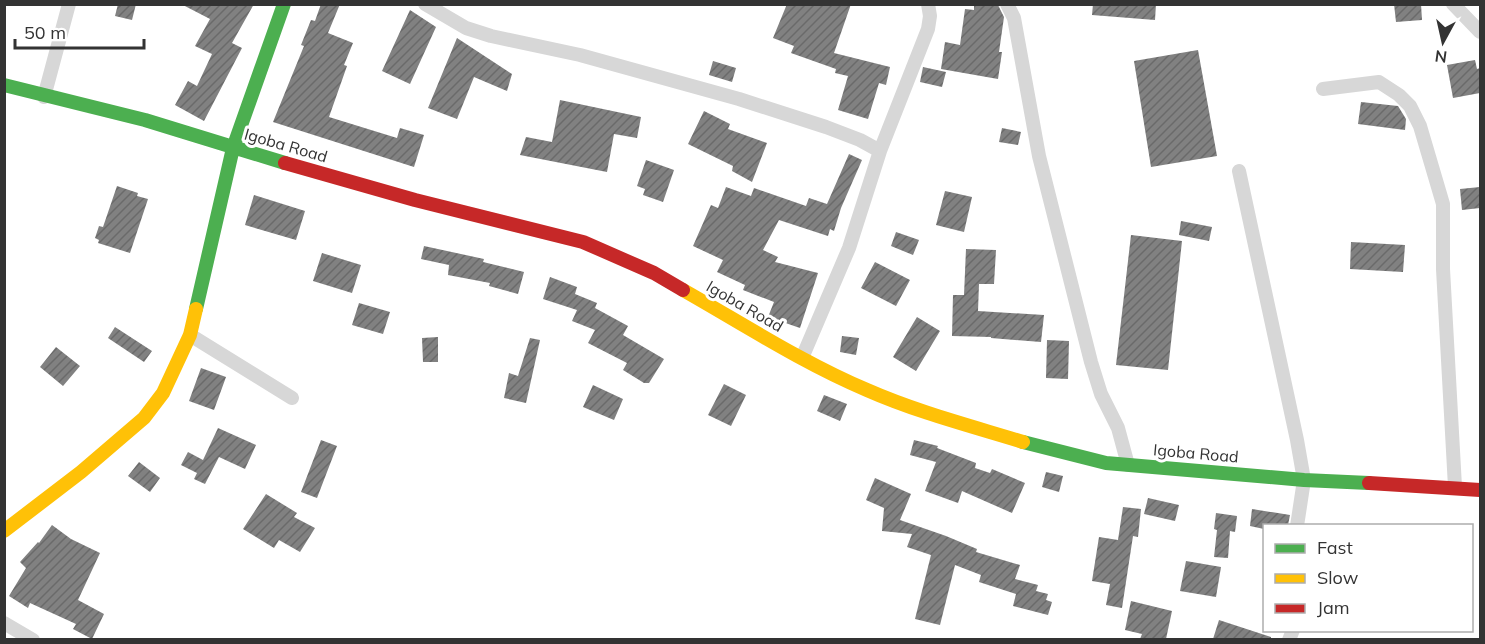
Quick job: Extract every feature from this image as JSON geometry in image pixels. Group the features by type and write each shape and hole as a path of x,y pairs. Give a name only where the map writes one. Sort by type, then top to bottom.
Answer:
{"street":[{"path":"44,97 69,4"},
{"path":"4,531 81,472 144,418 163,393 190,335 233,148 284,4"},
{"path":"425,4 466,28 491,36 580,55 739,99 826,127 860,140 880,151"},
{"path":"802,358 849,248 880,151 928,29 930,16 928,4"},
{"path":"1007,4 1014,18 1040,156 1090,362 1101,394 1118,428 1128,465"},
{"path":"1453,4 1480,32"},
{"path":"1323,89 1379,82 1399,95 1410,106 1426,144 1443,204 1443,281 1455,487"},
{"name":"Igoba Road","path":"4,85 44,97 145,120 233,148 415,200 583,242 654,273 802,358 867,390 926,412 1034,445 1106,463 1304,480 1480,490"},
{"path":"1239,171 1304,480 1297,524"},
{"path":"190,335 292,398"},
{"path":"4,623 33,639"}],"building":[{"path":"118,4 136,4 132,20 115,16"},
{"path":"181,4 254,4 232,43 242,48 204,121 175,105 188,81 197,86 212,54 195,46 210,19"},
{"path":"321,4 340,4 328,33 353,43 329,117 397,138 400,128 424,135 414,167 273,122 304,46 301,45 311,20 315,21"},
{"path":"787,4 851,4 834,53 890,67 886,85 879,83 868,119 838,110 848,76 835,73 836,69 791,53 794,46 773,38"},
{"path":"974,4 998,5 1004,17 998,79 941,69 945,42 960,45 965,9 974,10"},
{"path":"1093,4 1156,4 1155,20 1092,15"},
{"path":"1394,4 1421,4 1422,20 1396,22"},
{"path":"410,10 436,27 410,84 382,71"},
{"path":"457,38 512,74 507,91 474,77 457,119 428,108"},
{"path":"1198,50 1217,156 1151,167 1134,61"},
{"path":"1475,60 1477,69 1480,68 1480,93 1453,98 1447,65"},
{"path":"713,61 736,68 732,82 709,75"},
{"path":"923,67 946,72 942,87 920,82"},
{"path":"560,100 641,117 637,138 614,134 607,172 520,155 526,137 552,142"},
{"path":"1361,102 1398,106 1406,119 1405,130 1358,124"},
{"path":"704,111 730,124 728,129 767,143 752,182 732,171 733,166 688,144"},
{"path":"1002,128 1021,132 1018,145 999,142"},
{"path":"849,154 862,160 841,208 834,231 830,229 828,236 779,220 763,250 778,257 775,262 818,273 800,328 768,317 774,302 743,290 745,285 717,272 723,260 693,246 711,205 718,208 726,187 751,196 754,188 806,206 809,198 827,204"},
{"path":"646,160 674,170 663,202 643,195 645,189 637,186"},
{"path":"117,186 148,199 130,253 98,243 99,240 95,238 99,226 103,227"},
{"path":"1480,187 1480,208 1462,210 1460,189"},
{"path":"945,191 972,197 964,232 936,225"},
{"path":"254,195 305,211 296,240 245,225"},
{"path":"1181,221 1212,227 1209,241 1179,235"},
{"path":"896,232 919,240 913,255 891,246"},
{"path":"1131,235 1182,241 1168,370 1116,365"},
{"path":"1351,242 1405,245 1403,272 1350,269"},
{"path":"424,246 484,259 483,262 524,272 518,294 489,286 490,283 448,275 449,265 421,259"},
{"path":"966,249 996,250 994,284 979,284 978,311 1044,315 1041,342 952,336 953,295 964,295"},
{"path":"322,253 361,265 352,293 313,281"},
{"path":"875,262 910,280 896,306 861,288"},
{"path":"550,277 577,287 575,294 597,303 595,308 628,326 623,335 664,359 649,383 644,383 623,370 627,363 588,343 595,330 572,321 577,310 543,299"},
{"path":"359,303 390,312 383,334 352,325"},
{"path":"917,317 940,331 916,371 893,357"},
{"path":"115,327 152,351 144,362 108,338"},
{"path":"842,336 859,338 856,355 840,352"},
{"path":"438,337 438,362 423,362 422,338"},
{"path":"530,338 540,340 526,403 504,398 509,373 518,376"},
{"path":"1047,340 1069,341 1068,379 1046,378"},
{"path":"56,347 80,366 63,386 40,367"},
{"path":"201,368 226,377 214,410 189,401"},
{"path":"724,384 746,395 731,426 708,415"},
{"path":"593,385 623,399 614,420 583,407"},
{"path":"824,395 847,404 840,421 817,411"},
{"path":"218,428 256,445 245,469 219,457 205,484 194,479 197,473 181,465 188,452 203,460"},
{"path":"321,440 337,446 317,498 301,492"},
{"path":"914,440 938,446 937,448 976,463 975,468 990,473 992,469 1025,483 1012,513 962,491 958,503 925,491 936,462 910,455"},
{"path":"139,462 160,478 150,492 128,476"},
{"path":"1046,472 1063,476 1059,492 1042,487"},
{"path":"875,478 911,494 900,520 977,549 976,552 1020,565 1015,579 1038,585 1036,591 1048,594 1046,600 1052,602 1048,615 1013,606 1016,594 979,582 981,575 955,565 940,625 915,619 931,555 907,547 912,534 882,531 884,508 866,500"},
{"path":"266,494 297,513 294,517 315,528 300,552 279,540 274,548 243,529"},
{"path":"1148,498 1179,505 1175,521 1144,514"},
{"path":"1123,507 1141,509 1138,537 1133,536 1122,608 1106,605 1110,584 1092,581 1099,537 1118,540"},
{"path":"1252,509 1290,515 1288,524 1263,524 1263,529 1250,526"},
{"path":"1216,513 1237,516 1235,532 1230,531 1228,558 1214,557"},
{"path":"52,525 71,539 100,553 78,600 104,614 92,639 73,629 76,624 30,603 28,608 9,596 26,568 20,562 39,543"},
{"path":"1186,561 1221,567 1216,597 1180,591"},
{"path":"1131,601 1172,611 1166,639 1140,639 1142,634 1125,630"},
{"path":"1219,620 1271,637 1271,639 1213,639"}],"traffic: fast":[{"path":"196,309 233,148 284,4"},
{"path":"4,85 145,120 285,163"},
{"path":"1023,442 1106,463 1304,480 1369,483"}],"traffic: slow":[{"path":"683,290 796,355 867,390 925,412 1023,442"},
{"path":"4,531 81,472 144,418 163,393 190,335 196,309"}],"traffic: jam":[{"path":"285,163 415,200 583,242 654,273 683,290"},
{"path":"1369,483 1480,490"}]}
